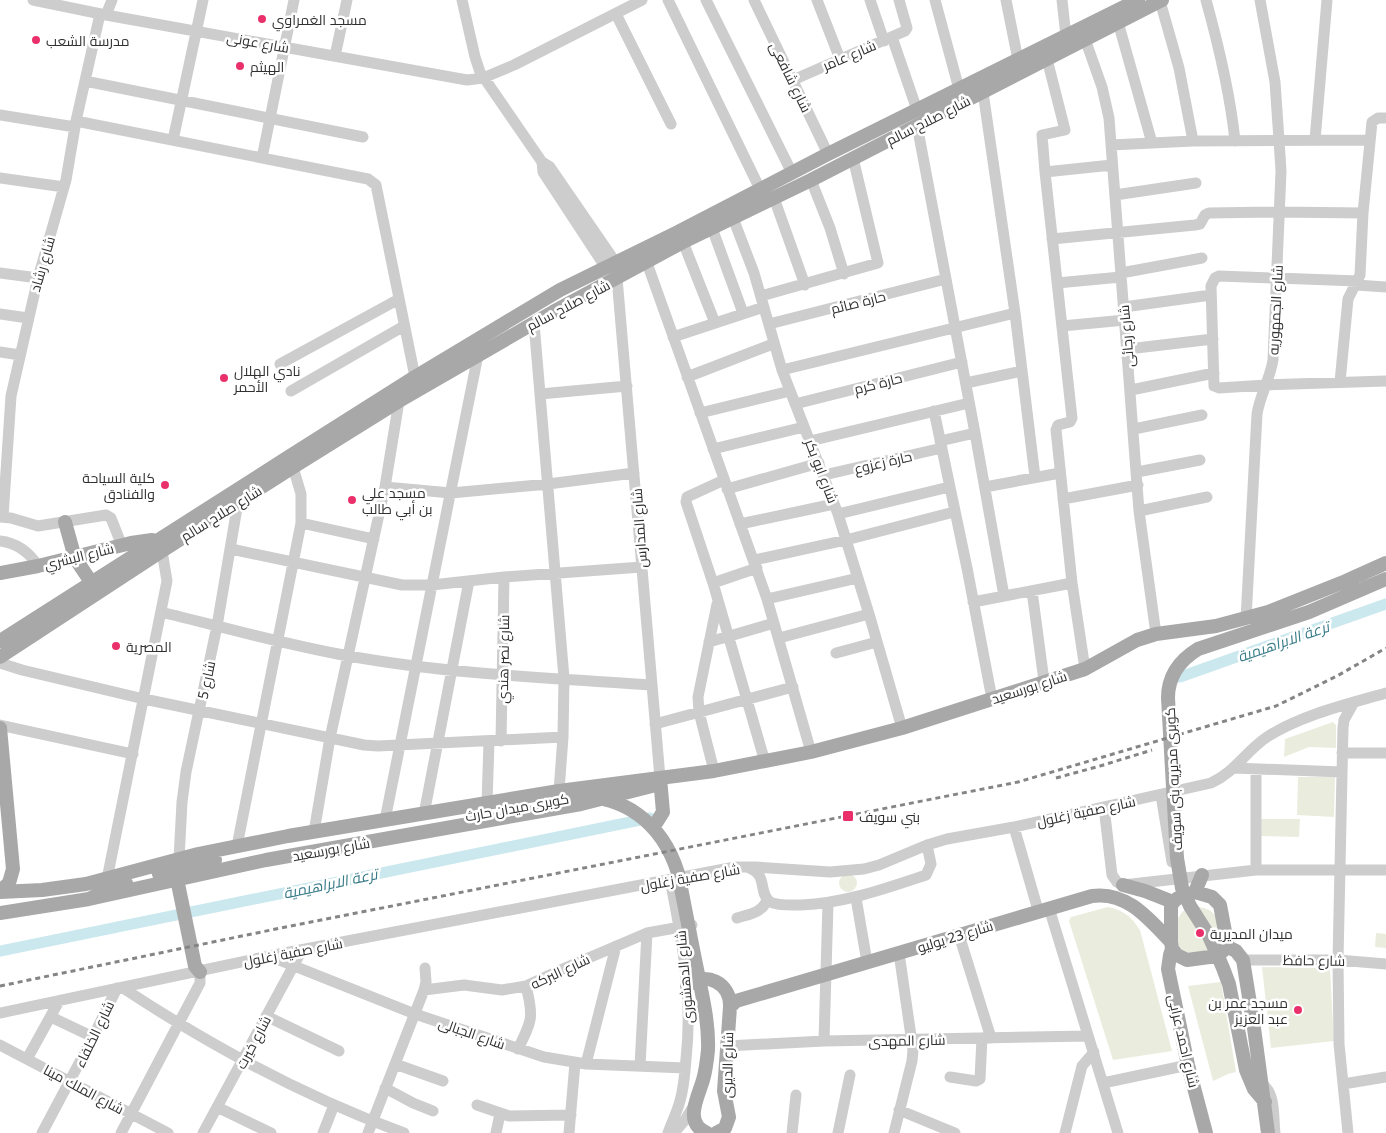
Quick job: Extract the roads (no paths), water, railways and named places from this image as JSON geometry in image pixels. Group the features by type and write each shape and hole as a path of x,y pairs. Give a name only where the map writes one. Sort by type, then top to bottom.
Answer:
{"main road":[{"name":"شارع صلاح سالم","path":"0,657 160,545 415,377 560,290 1138,0"},
{"name":"شارع صلاح سالم","path":"0,641 37,619 91,582 238,502 399,401 534,323 683,242 812,180 917,124 984,92 1086,39 1118,11 1161,1"},
{"path":"65,522 75,558 91,582"},
{"name":"شارع البشري","path":"0,573 75,558 122,546 160,545"},
{"name":"شارع بورسعيد","path":"1,913 89,899 283,857 423,834 610,798 714,771 811,752 902,728 1085,669 1137,640 1156,634 1216,626 1246,619 1303,599 1386,562"},
{"name":"كوبرى مديريه بنى سويف","path":"1265,1102 1254,1089 1246,1070 1229,984 1209,936 1186,899 1182,888 1177,858 1168,691 1176,668 1190,653 1309,612 1386,579"},
{"path":"0,727 13,870 9,884 0,891"},
{"name":"شارع بورسعيد","path":"0,891 64,887 107,879 179,859 237,846 558,791 660,785"},
{"path":"653,828 663,812 660,785"},
{"name":"كوبرى ميدان حارث","path":"89,899 106,890 126,883 264,850 565,797 598,798 619,804 630,809 649,823 664,841 674,862 707,1021 708,1047 704,1076 694,1106"},
{"path":"423,834 428,822 424,814"},
{"path":"1123,885 1145,891 1183,897 1212,897 1220,905 1227,942 1221,954 1213,958 1187,960 1177,955 1172,945 1171,907 1183,897 1202,876"},
{"path":"177,879 195,966 200,972"},
{"name":"شارع 23 يوليو","path":"730,1007 736,1001 1043,909 1102,894 1136,907 1172,945"},
{"name":"شارع احمد عرابى","path":"1172,945 1168,969 1188,1066 1206,1133"},
{"path":"1226,946 1236,950 1242,960 1265,1102 1268,1133"},
{"path":"1168,969 1242,960"},
{"path":"688,986 704,978 714,980 723,986 729,996 730,1007"},
{"name":"شارع الديرى","path":"716,1133 727,1128 729,1117 724,1091 730,1007"},
{"path":"694,1106 693,1114 701,1131"},
{"path":"1262,1133 1266,1117"}],"street":[{"name":"شارع عونى","path":"33,0 103,15 458,80 483,78 514,65 641,0"},
{"name":"شارع رشاد","path":"2,517 5,395 20,355 38,278 64,187 85,82 103,15 112,0"},
{"path":"174,140 203,0"},
{"path":"262,158 294,0"},
{"path":"335,56 347,0"},
{"path":"462,0 475,57 483,78 542,162 550,167 611,266"},
{"path":"668,0 760,189"},
{"path":"706,0 792,173"},
{"name":"شارع شافعى","path":"754,0 828,154"},
{"path":"817,0 840,59"},
{"path":"870,0 917,110"},
{"name":"شارع عامر","path":"793,80 906,31 899,0"},
{"path":"935,0 959,89"},
{"path":"1006,0 1018,60"},
{"path":"1062,0 1066,36"},
{"path":"1206,0 1221,53 1230,95 1235,140"},
{"name":"شارع الجمهوريه","path":"1246,619 1257,414 1273,360 1280,171 1280,140 1275,82 1260,0"},
{"path":"1315,140 1328,0"},
{"path":"1161,1 1179,68 1193,141"},
{"path":"1118,11 1152,143"},
{"path":"616,14 671,124"},
{"name":"شارع رجائى","path":"1086,39 1105,97 1111,145 1139,511 1156,634"},
{"path":"1047,59 1065,130 1042,135 1072,420 1058,425 1056,430 1072,583 1085,669"},
{"path":"85,82 363,138"},
{"path":"984,92 1015,312 1035,477"},
{"path":"0,115 76,124 174,140 373,181 376,185 415,377"},
{"path":"1340,382 1348,299 1357,283 1372,122 1378,118 1386,118"},
{"path":"917,124 1004,596"},
{"path":"1111,145 1235,140 1370,140"},
{"path":"673,337 743,313 763,301 805,285 877,264 853,158"},
{"path":"1045,172 1112,165"},
{"path":"0,178 64,187"},
{"path":"812,180 844,274"},
{"path":"1115,195 1196,183"},
{"path":"774,198 805,285"},
{"path":"1052,239 1195,225 1201,222 1205,215 1209,213 1363,213"},
{"name":"شارع ابو بكر","path":"733,218 763,301 773,344 782,370 836,509 902,728"},
{"path":"712,228 743,313"},
{"path":"683,242 715,323"},
{"path":"1057,282 1121,275 1202,258"},
{"path":"647,263 755,564 779,638 811,752"},
{"path":"0,273 38,278"},
{"path":"1386,288 1357,283 1219,276 1212,281 1211,295 1214,387 1386,381"},
{"name":"شارع المدارس","path":"618,278 660,785"},
{"name":"حارة صائم","path":"769,324 946,279"},
{"path":"1124,307 1211,295"},
{"path":"280,364 399,298"},
{"path":"782,370 1015,312"},
{"path":"0,314 28,318"},
{"path":"1062,326 1125,320"},
{"path":"534,323 564,678 558,791"},
{"path":"291,391 404,326"},
{"path":"1128,349 1213,339"},
{"path":"687,376 773,344"},
{"path":"0,352 20,355"},
{"path":"385,820 478,355"},
{"name":"حارة كرم","path":"795,404 962,362"},
{"path":"966,383 1022,371"},
{"path":"1131,390 1214,373"},
{"path":"540,394 627,386"},
{"path":"700,413 790,391"},
{"path":"314,832 330,738 385,487 399,401"},
{"path":"810,441 969,403"},
{"path":"934,411 974,602 992,699"},
{"path":"1134,429 1202,414"},
{"path":"713,449 804,427"},
{"name":"حارة زعزوع","path":"824,475 975,433"},
{"path":"1137,472 1200,460"},
{"path":"765,762 713,583 685,500 687,497 725,484 819,463"},
{"path":"237,846 301,523 301,494 293,467"},
{"path":"385,487 451,493 548,484 634,473"},
{"path":"985,487 1060,473"},
{"path":"1063,499 1138,485"},
{"path":"740,524 836,509 949,486"},
{"path":"1139,511 1207,497"},
{"name":"شارع 5","path":"179,859 184,787 217,626 238,502"},
{"path":"713,583 755,564 954,512"},
{"path":"2,517 38,526 108,516 111,518 122,546"},
{"path":"301,523 374,539"},
{"path":"0,541 12,543 20,547 28,553 38,566"},
{"path":"107,879 167,581 160,545"},
{"path":"231,549 402,585 432,585 504,577 642,567"},
{"name":"شارع نصر هندي","path":"501,742 504,577"},
{"path":"767,600 858,578"},
{"path":"424,814 469,581"},
{"path":"974,602 1072,583"},
{"path":"1032,591 1044,681"},
{"path":"714,771 699,712 698,690 718,602"},
{"path":"161,612 348,656 415,666 502,675 651,685"},
{"path":"779,638 869,614"},
{"path":"709,642 774,624"},
{"path":"836,653 877,642"},
{"path":"0,663 144,699 364,745 501,742 562,737"},
{"path":"655,724 793,687"},
{"name":"شارع صفية زغلول","path":"0,1013 269,956 682,877 746,867 811,872 847,871 879,865 927,845 947,839 1014,827 1211,783 1227,775 1256,745 1274,732 1354,702 1386,693"},
{"path":"1348,1133 1339,1044 1338,960 1344,720 1354,702"},
{"path":"0,727 132,754"},
{"path":"487,803 489,742"},
{"path":"1342,753 1386,753"},
{"path":"1234,768 1342,772"},
{"path":"1256,769 1256,870"},
{"path":"1166,794 1183,897"},
{"path":"1104,807 1112,875 1117,882 1123,885 1256,870 1386,870"},
{"path":"1014,827 1094,1052 1118,1133"},
{"path":"746,867 755,870 762,878 763,892 767,900 773,903 794,905 828,903 856,898 926,875 931,864 927,845"},
{"path":"682,877 704,978"},
{"name":"شارع الدهشورى","path":"668,1133 680,1100 689,1036 688,986 680,928 670,880"},
{"path":"856,898 867,962"},
{"path":"737,918 758,911 765,905 767,900"},
{"path":"824,1042 828,903"},
{"name":"شارع البركه","path":"424,990 464,985 502,990 526,986 647,933 692,925"},
{"path":"640,1066 647,933"},
{"path":"950,1077 976,1081 980,1079 986,1038 959,935"},
{"path":"569,1133 581,1063 616,946"},
{"name":"شارع خيرت","path":"203,1133 302,950"},
{"path":"894,1133 912,1061 913,1040 898,953"},
{"name":"شارع الجبالى","path":"269,956 415,1014 544,1057 581,1063 685,1068"},
{"name":"شارع حافظ","path":"1242,960 1338,960 1386,964"},
{"path":"368,1133 424,990 426,982 425,968"},
{"path":"121,1133 200,983 200,972"},
{"path":"518,1049 530,1026 531,1012 526,986"},
{"path":"120,988 179,1025 243,1060 334,1105 404,1133"},
{"name":"شارع الخلفاء","path":"42,1133 120,988"},
{"path":"27,1059 59,1001"},
{"path":"266,1016 339,1051"},
{"path":"51,1017 93,1037"},
{"name":"شارع المهدى","path":"727,1046 1088,1036"},
{"name":"شارع الملك مينا","path":"0,1045 168,1133"},
{"path":"1065,1133 1082,1066 1094,1052"},
{"path":"395,1064 443,1081"},
{"path":"1103,1083 1188,1066"},
{"path":"838,1133 850,1075"},
{"path":"1343,1084 1386,1077"},
{"path":"1262,1084 1268,1088 1271,1096 1275,1133"},
{"path":"385,1088 413,1104 433,1111"},
{"path":"792,1133 796,1095"},
{"path":"323,1133 334,1105"},
{"path":"477,1105 500,1114 520,1117 571,1114"},
{"name":"كوبرى ميدان حارث","path":"674,1133 694,1106"},
{"path":"217,1107 271,1133"},
{"path":"899,1110 952,1132"},
{"path":"496,1133 500,1114"}],"waterway":[{"name":"ترعة الابراهيمية","path":"1180,677 1386,604"},
{"name":"ترعة الابراهيمية","path":"0,951 650,818"}],"railway":[{"path":"0,986 271,930 1018,782 1276,706 1337,676 1386,648"},
{"path":"1056,778 1152,750"}],"place":[{"name":"مسجد الغمراوي","path":"262,19"},
{"name":"مدرسة الشعب","path":"36,40"},
{"name":"الهيثم","path":"240,66"},
{"name":"نادي الهلال الأحمر","path":"224,378"},
{"name":"كلية السياحة والفنادق","path":"165,485"},
{"name":"مسجد علي بن أبي طالب","path":"352,500"},
{"name":"المصرية","path":"116,646"},
{"name":"بني سويف","path":"848,816"},
{"name":"ميدان المديرية","path":"1200,933"},
{"name":"مسجد عمر بن عبد العزيز","path":"1298,1010"}]}
